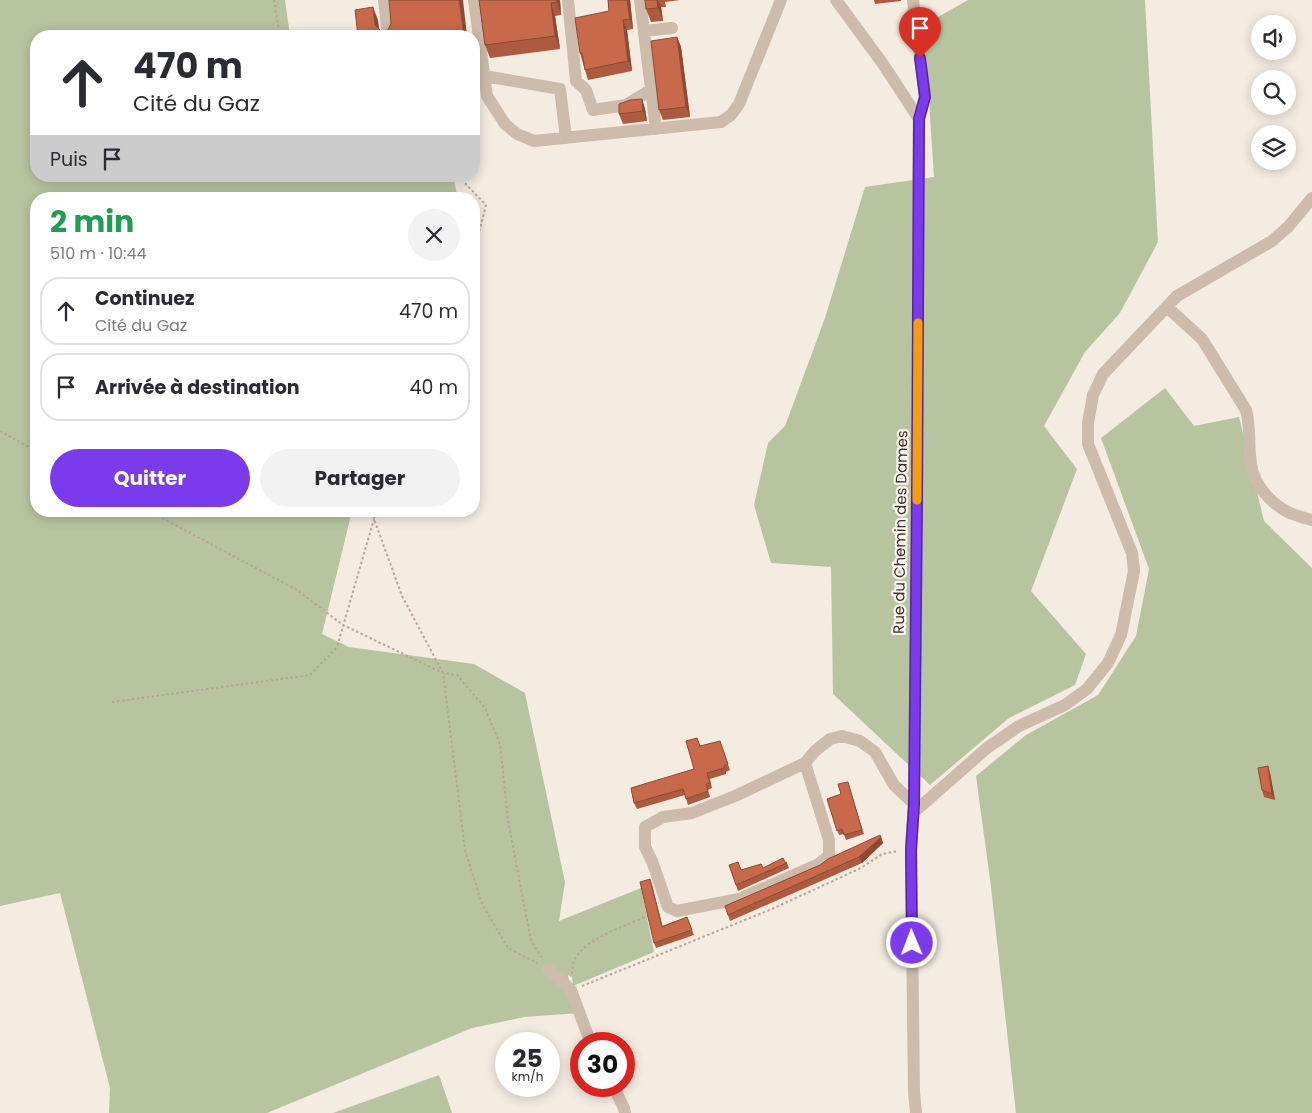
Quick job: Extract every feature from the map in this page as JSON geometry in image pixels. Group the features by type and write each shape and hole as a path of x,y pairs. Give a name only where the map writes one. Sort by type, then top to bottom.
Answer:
{"street":[{"path":"384,0 387,30"},
{"path":"474,0 476,30"},
{"path":"568,0 576,81 586,90 593,110 626,105 651,90"},
{"path":"640,0 656,129"},
{"path":"480,79 504,124 517,134 534,141 721,122 731,115 739,104 781,0"},
{"path":"836,0 883,64 919,119"},
{"name":"Rue du Chemin des Dames","path":"914,0 925,97 919,119 917,500 911,850 914,1092 916,1113"},
{"path":"644,31 672,28"},
{"path":"480,77 560,89 566,138"},
{"path":"805,763 829,840 829,855 819,864 739,899 677,911 668,907 652,861 645,847 645,827 663,817 692,813 735,796 805,763 815,751 830,739 842,736 860,741 875,752 894,785 913,808 987,748 1018,726 1066,705 1087,689 1108,663 1121,635 1134,571 1132,553 1088,444 1088,423 1093,395 1103,374 1177,296 1272,241 1288,227 1312,198"},
{"path":"1167,307 1202,339 1246,410 1249,422 1251,464 1256,480 1268,499 1290,513 1312,520"},
{"path":"548,969 570,990 586,1032"},
{"path":"618,1097 625,1113"}],"path":[{"path":"274,0 279,30"},
{"path":"464,182 473,192"},
{"path":"480,199 486,205 480,228"},
{"path":"0,431 30,448"},
{"path":"160,517 297,590 344,625 443,673 457,675 485,708 500,744 508,820 531,941 548,969"},
{"path":"112,702 310,675 338,647 374,519"},
{"path":"374,519 402,596 443,673 465,850 482,904 508,948 548,969"},
{"path":"668,907 592,942 581,950 573,961 570,990 772,909 861,868 882,854 911,850"}],"green space":[{"path":"0,0 285,0 289,30 30,30 30,182 454,182 456,192 30,192 30,517 351,517 322,634 349,647 474,664 525,693 565,882 559,921 641,888 654,952 573,986 572,977 568,975 571,990 580,1013 524,1017 472,1028 267,1113 109,1113 110,1088 60,893 0,906"},
{"path":"968,0 1145,0 1158,242 1120,313 1085,352 1044,426 1077,469 1031,591 1086,654 1075,685 1009,718 930,785 833,694 831,567 771,563 754,505 768,443 785,426 825,318 865,187 934,177 924,25"},
{"path":"1165,388 1194,426 1239,417 1264,521 1312,568 1312,1113 1016,1113 991,887 976,776 1026,735 1098,695 1136,636 1149,569 1101,438"},
{"path":"439,1075 452,1113 333,1113"}],"building":[{"path":"389,0 459,0 463,30 388,30 391,23"},
{"path":"479,0 556,0 557,2 551,3 555,36 485,45"},
{"path":"608,0 627,0 630,19 623,20 628,61 585,70 582,53 580,53 575,18 609,11"},
{"path":"645,0 657,0 658,8 646,9"},
{"path":"373,7 375,25 380,30 357,30 355,10"},
{"path":"677,37 686,107 659,110 651,41"},
{"path":"642,99 643,111 619,114 619,104 630,100"},
{"path":"697,738 700,746 720,741 728,764 724,768 707,773 710,783 706,784 708,791 686,799 683,789 634,803 631,788 694,769 686,741"},
{"path":"1268,766 1272,794 1262,790 1258,768"},
{"path":"848,782 862,830 844,835 842,829 837,831 827,799 841,794 838,784"},
{"path":"880,835 881,837 859,857 728,915 725,906 820,865 828,859"},
{"path":"783,858 787,863 736,885 729,865 738,862 741,870 761,864 763,868"},
{"path":"650,879 662,927 687,917 692,930 654,943 640,882"}],"slow traffic":[{"path":"917,500 918,323"}],"route":[{"path":"912,943 911,831 914,804 919,119 925,97 920,58"}]}
